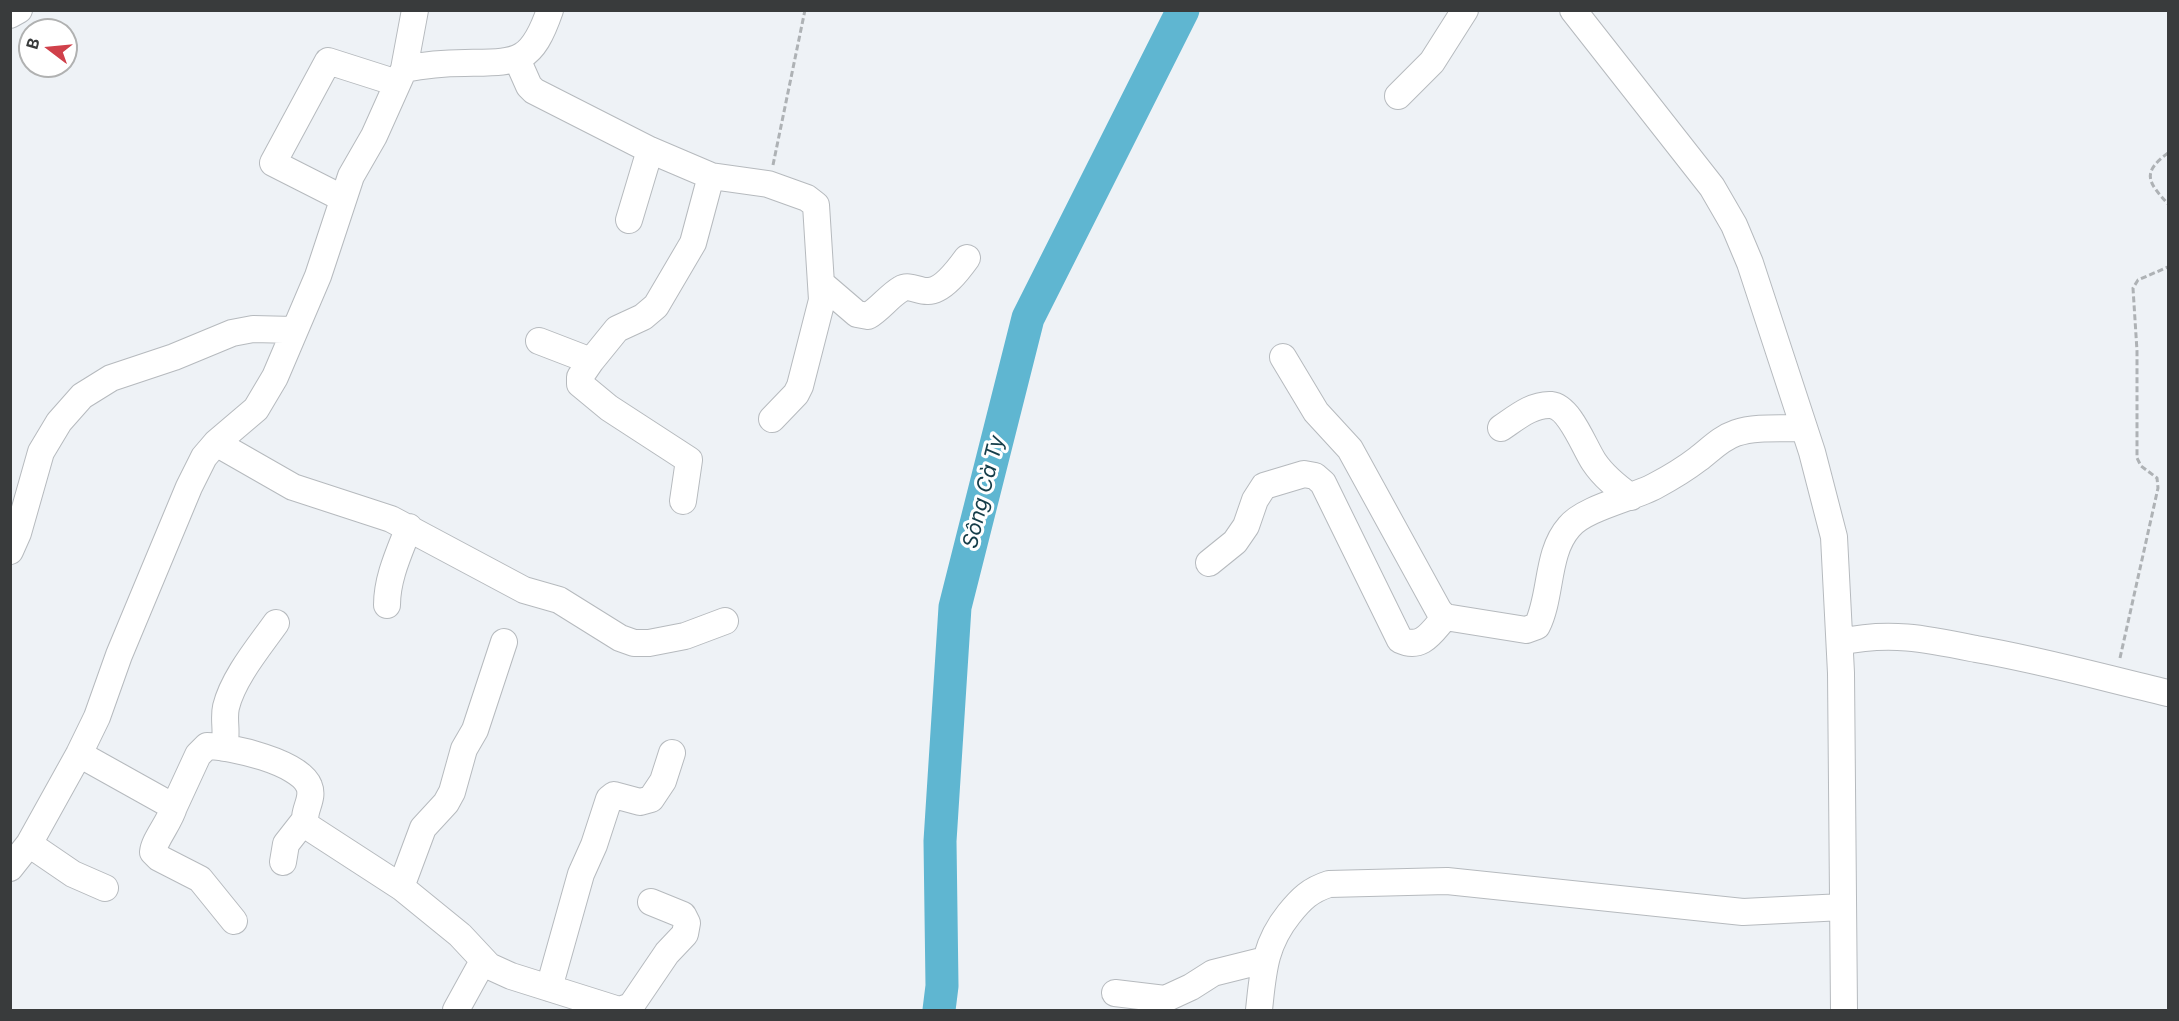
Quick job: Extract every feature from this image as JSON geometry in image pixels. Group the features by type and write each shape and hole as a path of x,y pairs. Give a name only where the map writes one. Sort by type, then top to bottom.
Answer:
{"street":[{"path":"10,15 19,10"},
{"path":"10,868 29,844 80,754 189,487 204,457 216,443 248,418 261,403 275,377 318,276 351,176 374,136 401,76 415,10"},
{"path":"342,198 273,163 328,61 401,76 462,63 499,63 517,59 538,38 550,10"},
{"path":"1398,96 1432,62 1465,10"},
{"path":"1573,10 1712,187 1729,216 1750,263 1804,428 1834,537 1840,642 1844,1011"},
{"path":"517,59 529,86 534,91 650,150 711,176 768,184 807,198 816,205 822,300 800,386 796,394 772,419"},
{"path":"629,220 650,150"},
{"path":"683,501 689,460 636,427 580,384 580,377 617,329 643,316 656,306 693,243 711,176"},
{"path":"822,284 857,314 868,316 905,287 926,291 939,288 967,258"},
{"path":"10,551 18,533 22,473 41,452 71,406 99,384 232,333 253,329 294,330"},
{"path":"539,341 591,361"},
{"path":"1283,357 1316,412 1350,449 1439,611 1445,617 1526,630 1537,626 1541,617 1562,537 1582,516 1631,497 1676,474 1724,438 1734,434 1744,431 1804,428"},
{"path":"1501,428 1527,410 1542,406 1558,407 1564,412 1595,464 1612,483 1631,497"},
{"path":"216,443 293,487 409,527 524,590 559,600 620,638 634,643 649,643 685,636 725,621"},
{"path":"1209,563 1235,542 1246,526 1255,500 1264,486 1304,474 1315,476 1323,483 1400,640 1410,645 1422,642 1445,617"},
{"path":"387,605 389,581 409,527"},
{"path":"224,748 227,737 225,713 227,702 249,661 276,623"},
{"path":"1840,642 1863,637 1924,638 2031,659 2169,693"},
{"path":"401,887 423,828 442,808 452,792 465,749 475,730 504,642"},
{"path":"234,921 200,879 159,858 153,852 155,842 168,823 174,807 207,746 260,755 303,777 309,785 310,796 304,821 286,844 283,862"},
{"path":"549,988 581,874 594,845 609,799 614,795 639,802 651,799 663,781 672,753"},
{"path":"80,754 174,807"},
{"path":"304,821 312,829 401,887 460,935 489,966 511,976 622,1010 631,1006 687,928 683,915 651,902"},
{"path":"29,844 73,873 105,888"},
{"path":"1258,1011 1265,960 1273,936 1301,898 1314,889 1329,884 1447,881 1743,912 1843,907"},
{"path":"1115,993 1165,999 1214,973 1265,960"},
{"path":"456,1011 483,961"}],"path":[{"path":"768,184 805,10"},
{"path":"2169,153 2152,167 2150,172 2154,188 2169,204"},
{"path":"2116,681 2129,610 2158,488 2157,478 2141,465 2137,458 2137,351 2133,288 2138,280 2169,267"}],"waterway":[{"name":"Sông Cà Ty","path":"939,1010 942,986 940,841 955,607 1028,318 1183,10"}]}
